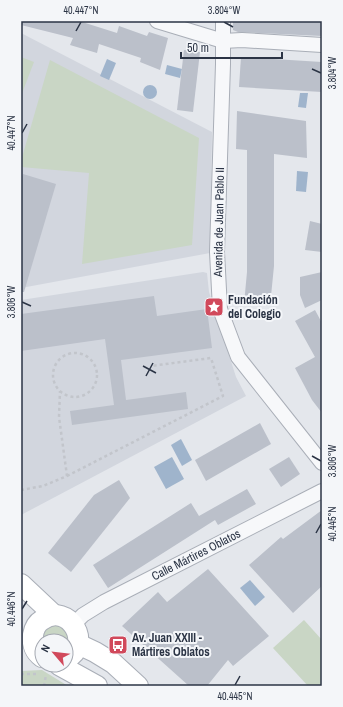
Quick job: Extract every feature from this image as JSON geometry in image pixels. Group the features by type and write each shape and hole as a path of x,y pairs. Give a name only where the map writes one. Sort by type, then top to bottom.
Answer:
{"main road":[{"path":"21,584 54,616"},
{"path":"34,645 32,641 36,626 47,617 54,616 62,616 74,624 77,630 74,643"},
{"path":"74,652 96,652 113,663 138,686"},
{"path":"70,673 96,686"}],"street":[{"path":"157,21 223,41 242,40 322,45"},
{"name":"Avenida de Juan Pablo II","path":"223,21 217,252 220,309 238,357 322,463"},
{"name":"Calle Mártires Oblatos","path":"74,624 83,615 104,602 322,491"}],"path":[{"path":"60,391 73,397 87,394 92,389 96,382 96,369 93,362 88,357 74,353 67,355 61,358 56,364 54,370 53,378 55,385 60,391 59,417 67,476"},
{"path":"21,490 43,486 67,476 223,396 211,358 151,366"},
{"path":"43,673 44,686"}],"shaded area":[{"path":"21,33 212,132 210,253 21,288"},
{"path":"203,272 207,273 209,292 236,377 246,396 21,515 21,300"}],"green space":[{"path":"21,57 34,62 21,96"},
{"path":"50,60 199,138 192,245 82,264 89,173 21,167 21,161"},
{"path":"304,620 322,640 322,686 308,686 273,648"},
{"path":"47,621 72,630 71,633 42,633 43,624"},
{"path":"34,670 34,673 47,673 68,686 21,686 21,671"}],"water":[{"path":"107,59 116,63 109,80 100,76"},
{"path":"167,65 182,69 180,78 165,74"},
{"path":"147,85 153,85 157,89 157,95 153,99 147,99 143,95 143,89"},
{"path":"300,93 308,93 306,108 298,107"},
{"path":"297,171 308,172 306,192 296,191"},
{"path":"181,439 192,460 182,466 171,445"},
{"path":"172,457 184,479 166,489 154,467"},
{"path":"250,580 265,597 255,606 240,588"}],"building":[{"path":"21,21 79,21 117,33 119,26 147,36 149,32 168,38 160,70 140,62 141,58 99,44 97,53 70,45 73,38 21,25"},
{"path":"233,21 322,21 322,36 238,32 233,30"},
{"path":"184,50 200,52 193,112 177,110"},
{"path":"241,57 322,62 322,92 239,87"},
{"path":"237,111 306,121 307,158 274,154 274,266 270,306 244,304 247,272 247,150 236,149"},
{"path":"23,174 56,184 24,292 21,292 21,180"},
{"path":"310,221 322,224 322,252 305,250"},
{"path":"322,272 322,300 305,308 300,295 300,277"},
{"path":"154,296 157,316 207,309 212,348 121,360 126,400 186,392 188,409 72,425 70,411 114,405 105,339 21,351 21,314"},
{"path":"315,310 322,323 322,413 312,400 295,368 315,357 295,321"},
{"path":"260,423 271,444 206,481 195,460"},
{"path":"289,457 300,474 281,487 269,469"},
{"path":"119,480 130,498 71,572 48,553 94,495"},
{"path":"247,489 256,504 218,525 215,520 108,588 93,565 191,503 199,516"},
{"path":"322,510 322,586 293,613 249,565 281,537 283,539"},
{"path":"208,569 269,636 233,666 228,660 207,686 189,686 122,626 158,592 167,602"}],"place":[{"name":"Fundación del Colegio","path":"214,307"},
{"name":"Av. Juan XXIII - Mártires Oblatos","path":"118,645"}]}
